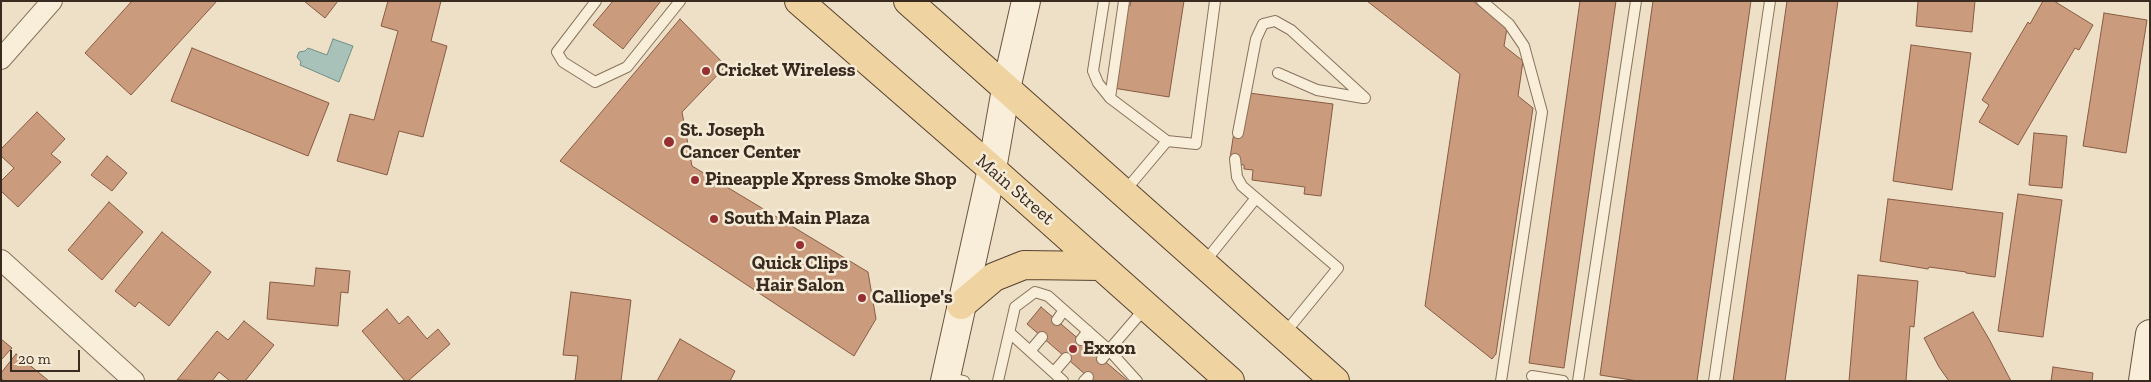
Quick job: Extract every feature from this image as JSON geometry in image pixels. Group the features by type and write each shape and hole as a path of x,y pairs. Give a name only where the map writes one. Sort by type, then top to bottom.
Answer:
{"main road":[{"name":"Main Street","path":"799,1 992,169 1230,381"},
{"path":"908,1 1335,381"},
{"path":"960,304 994,277 1024,265 1101,266"}],"street":[{"path":"1,59 52,1"},
{"path":"952,379 960,304 992,169 1006,89 1026,1"},
{"path":"1,260 134,381"},
{"path":"2146,369 2150,334"}],"lane":[{"path":"596,1 557,52 563,62 595,82 626,67 680,1"},
{"path":"1104,1 1093,70 1098,83 1110,98 1167,141 1196,144 1215,1"},
{"path":"1110,98 1124,1"},
{"path":"1482,1 1509,24 1524,46 1542,112 1501,381"},
{"path":"1578,381 1636,1"},
{"path":"1714,381 1770,1"},
{"path":"1238,133 1256,39 1263,24 1275,21 1291,30 1365,98 1317,90 1278,73"},
{"path":"1123,192 1167,141"},
{"path":"1235,159 1237,177 1242,186 1338,268 1283,335"},
{"path":"1203,264 1256,198"},
{"path":"998,381 1015,307 1035,292 1048,296 1088,331 1106,355 1131,378"},
{"path":"1106,355 1146,307"},
{"path":"1056,320 1064,310"},
{"path":"1080,340 1088,331"},
{"path":"1010,333 1063,381"},
{"path":"1030,351 1042,337"},
{"path":"1054,372 1066,358"},
{"path":"1532,376 1562,381"}],"water":[{"path":"333,39 353,46 339,82 300,65 301,62 297,57 299,52 305,51 308,48 327,55"}],"building":[{"path":"132,1 217,1 131,95 85,53"},
{"path":"304,1 338,1 325,18"},
{"path":"388,1 441,1 431,41 447,46 423,137 399,131 387,175 337,161 350,114 374,120 398,31 381,26"},
{"path":"613,1 661,1 623,49 593,25"},
{"path":"1131,1 1184,1 1169,97 1113,88 1126,5 1130,6"},
{"path":"1367,1 1473,1 1507,28 1504,46 1523,61 1518,96 1533,108 1496,354 1492,359 1425,306 1460,74"},
{"path":"1580,1 1616,1 1564,368 1529,363"},
{"path":"1653,1 1751,1 1697,381 1638,381 1600,375"},
{"path":"1787,1 1838,1 1785,381 1733,381"},
{"path":"1918,1 1975,1 1972,32 1916,26"},
{"path":"2043,1 2054,1 2093,25 2079,50 2075,48 2018,145 1979,122 1989,105 1982,100 2028,22 2030,24"},
{"path":"2104,13 2147,20 2126,153 2083,146"},
{"name":"South Main Plaza","path":"680,19 726,66 682,112 692,166 868,272 876,319 854,356 560,161"},
{"path":"1911,45 1971,53 1952,190 1893,181"},
{"path":"192,48 329,103 308,156 171,101"},
{"path":"1249,93 1333,104 1321,196 1304,194 1305,187 1252,180 1253,170 1244,169 1244,165 1238,164 1239,159 1230,158 1234,132"},
{"path":"37,112 65,139 51,154 61,162 18,207 1,191 1,181 14,168 1,156 1,149"},
{"path":"2034,133 2067,136 2062,188 2029,185"},
{"path":"107,156 127,173 112,191 91,175"},
{"path":"2018,194 2062,200 2043,337 1998,331"},
{"path":"1888,199 2003,213 1995,277 1880,261"},
{"path":"109,202 143,232 102,280 68,250"},
{"path":"162,232 211,272 169,326 139,302 135,307 115,291"},
{"path":"316,268 350,271 348,293 341,292 338,326 267,319 270,282 314,286"},
{"path":"1858,275 1918,281 1914,327 1910,326 1906,381 1849,381"},
{"path":"571,292 631,300 621,381 575,381 578,356 563,355"},
{"name":"Exxon","path":"1041,307 1128,381 1093,381 1027,324"},
{"path":"387,309 399,324 408,316 427,339 438,329 450,344 408,381 405,381 362,331"},
{"path":"1973,312 2011,381 1949,381 1939,367 1924,338"},
{"path":"244,321 274,345 245,381 230,381 219,372 212,381 177,380 217,331 228,340"},
{"path":"1,339 12,348 1,360"},
{"path":"680,339 735,371 730,381 657,381"},
{"path":"16,354 49,381 4,381 1,378 1,373"},
{"path":"2053,367 2093,373 2092,381 2051,381"}],"place":[{"name":"Cricket Wireless","path":"706,71"},
{"name":"St. Joseph Cancer Center","path":"669,142"},
{"name":"Pineapple Xpress Smoke Shop","path":"695,180"},
{"name":"South Main Plaza","path":"714,219"},
{"name":"Quick Clips Hair Salon","path":"800,245"},
{"name":"Calliope's","path":"862,298"},
{"name":"Exxon","path":"1073,349"}]}
